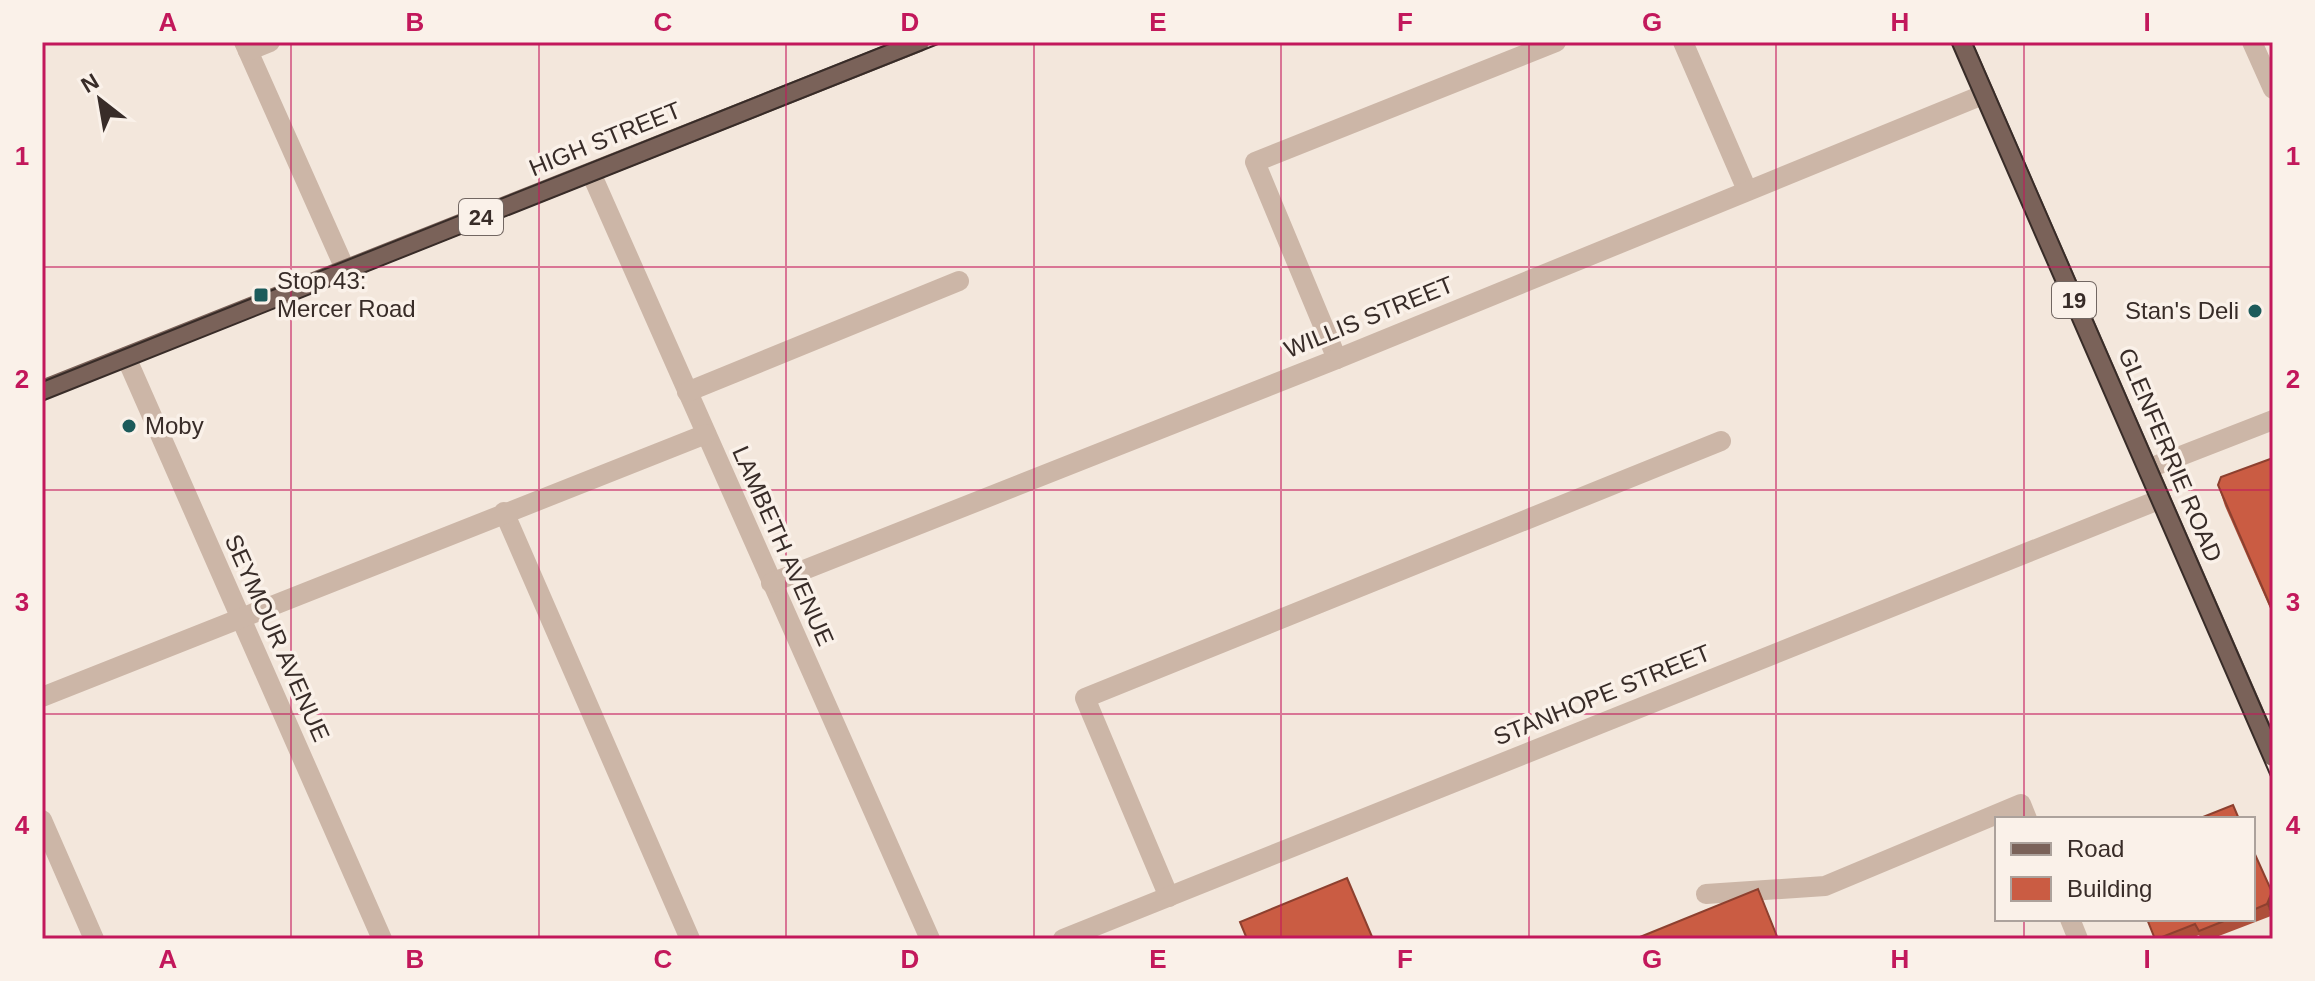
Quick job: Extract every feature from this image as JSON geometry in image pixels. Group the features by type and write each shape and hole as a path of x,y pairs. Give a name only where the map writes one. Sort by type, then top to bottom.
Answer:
{"main road":[{"name":"HIGH STREET","path":"42,390 919,42"},
{"name":"GLENFERRIE ROAD","path":"1962,42 2273,756"}],"street":[{"path":"270,42 246,46 346,271"},
{"path":"1337,359 1255,162 1556,42"},
{"path":"1683,42 1747,190"},
{"path":"2252,42 2273,89"},
{"name":"WILLIS STREET","path":"771,583 1337,359 1985,94"},
{"name":"LAMBETH AVENUE","path":"591,173 930,939"},
{"path":"687,392 959,281"},
{"name":"SEYMOUR AVENUE","path":"126,357 382,939"},
{"path":"2147,469 2273,420"},
{"path":"42,697 706,434"},
{"path":"1169,897 1085,698 1721,441"},
{"name":"STANHOPE STREET","path":"1063,939 2161,499"},
{"path":"504,512 690,939"},
{"path":"1706,894 1825,886 2021,804 2026,817"},
{"path":"42,820 94,939"}],"building":[{"path":"2273,458 2273,612 2218,485 2221,477"},
{"path":"2233,805 2238,817 2203,817"},
{"path":"2255,854 2272,892 2267,904 2255,909"},
{"path":"1347,878 1373,939 1247,939 1240,922"},
{"path":"1758,889 1778,939 1635,939"},
{"path":"2148,921 2224,921 2199,931 2195,924 2155,939"}],"tram line":[{"path":"42,382 894,42"},
{"path":"42,401 943,42"},
{"path":"1951,42 2273,781"},
{"path":"1972,42 2273,734"}],"place":[{"name":"Stop 43: Mercer Road","path":"261,295"},
{"name":"Stan's Deli","path":"2255,311"},
{"name":"Moby","path":"129,426"}]}
